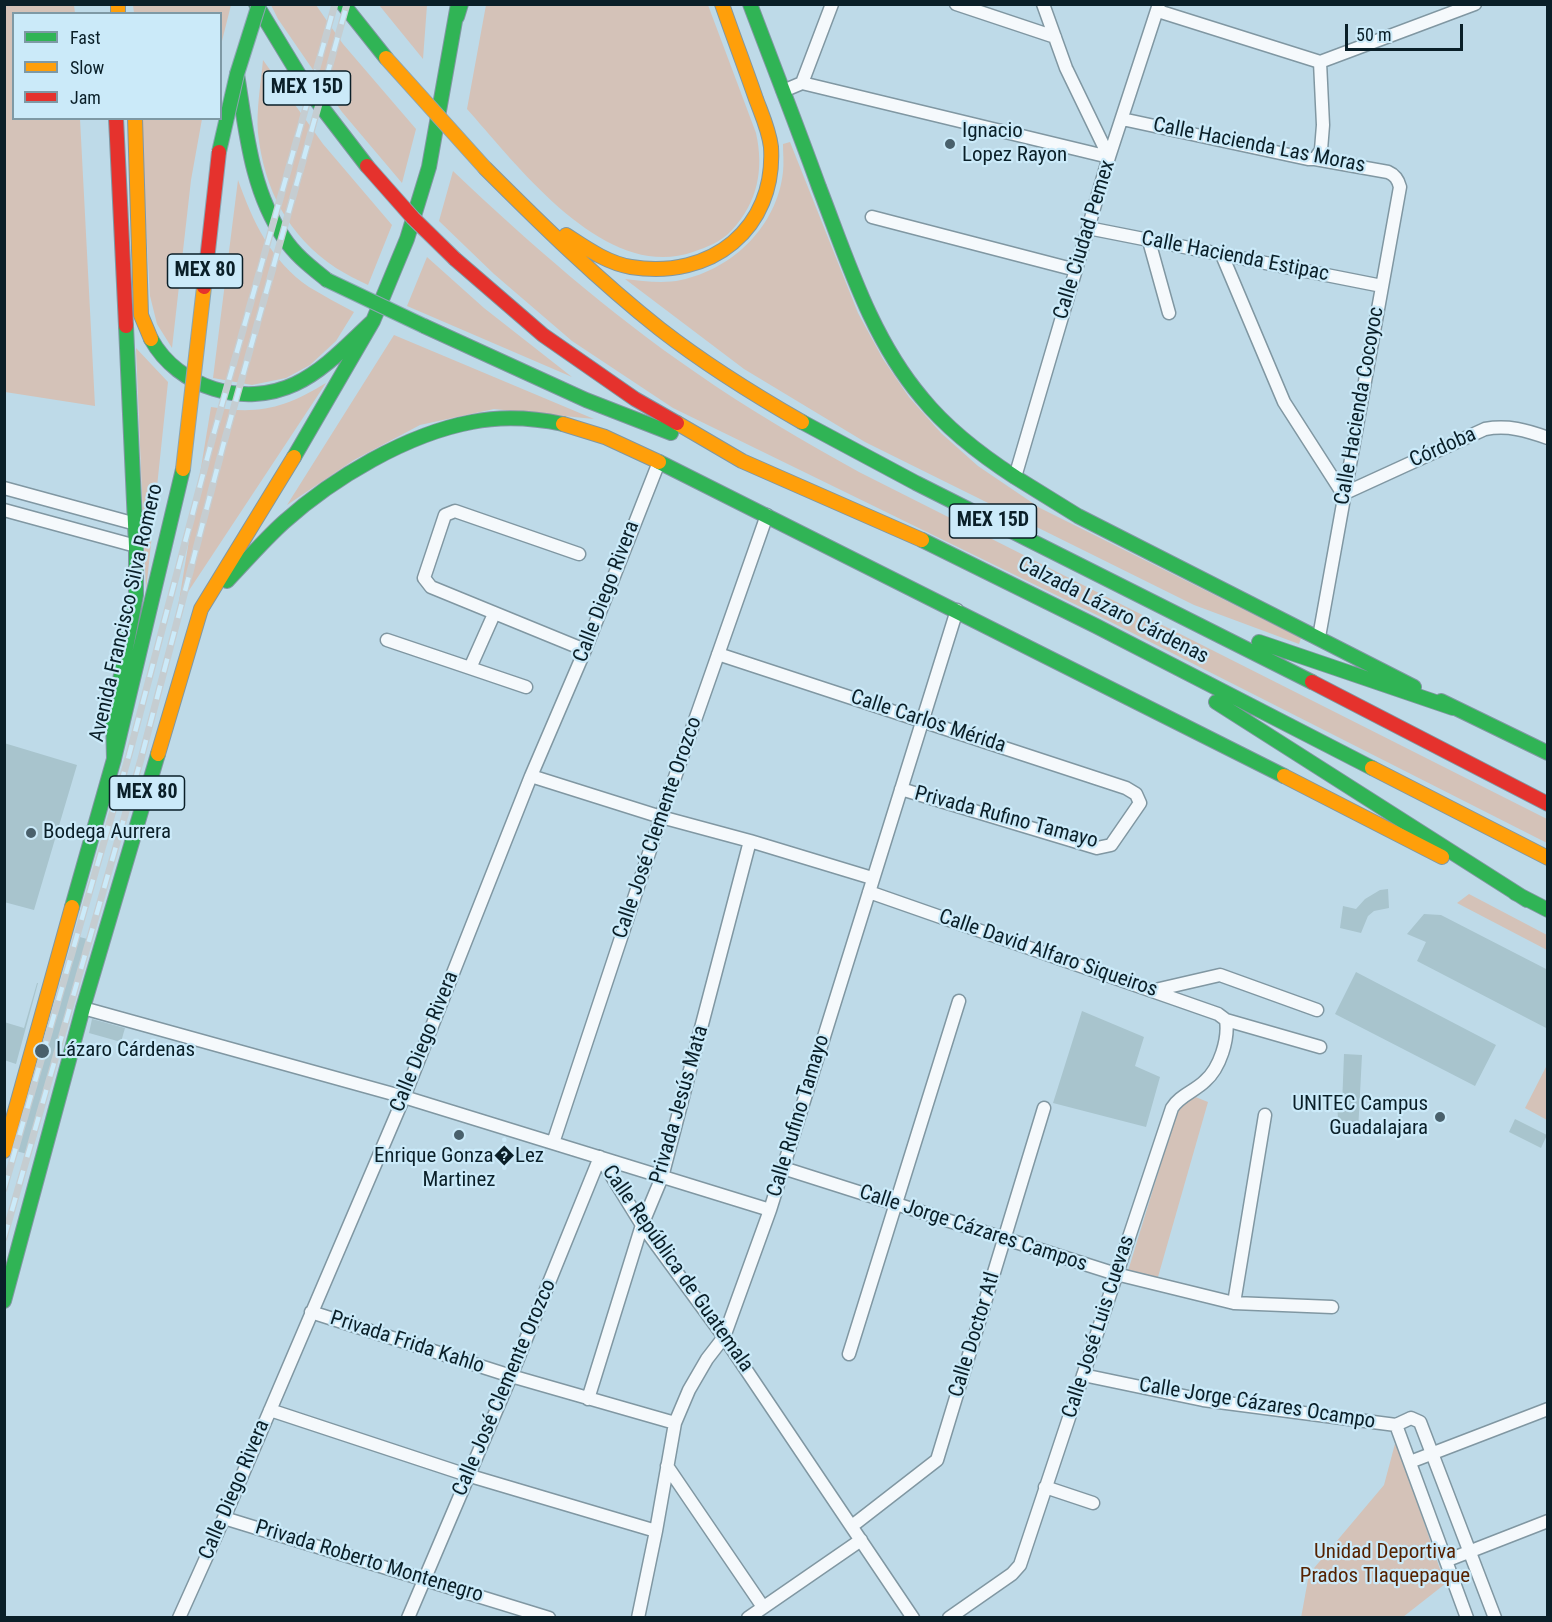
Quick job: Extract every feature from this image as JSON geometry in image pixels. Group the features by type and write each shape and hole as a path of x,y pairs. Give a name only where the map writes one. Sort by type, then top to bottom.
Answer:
{"main road":[{"name":"MEX 80","path":"237,74 257,4"},
{"name":"Calzada Lázaro Cárdenas","path":"257,4 305,86 335,128 413,218 455,260 543,334 635,399 742,460 932,544 1548,858"},
{"name":"Calzada Lázaro Cárdenas","path":"343,4 386,58 485,168 620,298 690,351 776,407 872,460 1365,708 1548,804"},
{"path":"526,209 604,258 639,268 674,268 704,260 729,247 738,238 755,219 768,193 771,167 769,134 722,4"},
{"path":"750,4 855,282 879,334 910,384 946,423 984,458 1078,516 1319,637 1453,708 1548,753"},
{"name":"MEX 80","path":"4,1301 83,1008 201,609 327,403 373,321 407,239 429,167 458,9"},
{"path":"237,74 256,181 279,232 310,268 327,280 586,400 742,460"},
{"name":"Avenida Francisco Silva Romero","path":"4,1151 114,759 183,469 219,154 237,74"},
{"path":"114,759 113,717 136,595 136,524 116,120"},
{"path":"135,120 141,315 151,342 168,363 189,378 218,390 249,395 271,393 295,384 312,374 373,321"},
{"path":"201,609 293,514 359,469 410,443 462,424 499,418 549,421 589,431 659,462 957,610 1548,910"},
{"path":"1180,615 1453,708"},
{"path":"1096,626 1527,900"}],"street":[{"path":"802,83 832,4"},
{"path":"956,4 1055,37"},
{"path":"1043,4 1066,68 1110,157"},
{"path":"1158,8 1320,62 1475,4"},
{"name":"Calle Ciudad Pemex","path":"1014,477 1088,228 1158,8"},
{"path":"1315,159 1321,150 1323,125 1320,62"},
{"path":"783,91 802,83 1110,157"},
{"name":"Calle Hacienda Las Moras","path":"1122,119 1308,159 1388,172 1396,177"},
{"name":"Calle Hacienda Cocoyoc","path":"1319,637 1400,186 1396,177"},
{"path":"872,217 1076,270"},
{"name":"Calle Hacienda Estipac","path":"1088,228 1382,286"},
{"path":"1149,241 1169,313"},
{"path":"1222,255 1284,402 1343,494"},
{"name":"Córdoba","path":"1343,494 1485,429 1517,428 1548,438"},
{"name":"Calle Diego Rivera","path":"179,1617 224,1518 404,1097 659,462"},
{"path":"4,488 136,524"},
{"path":"18,513 24,494"},
{"path":"4,510 136,546"},
{"path":"579,554 455,510 447,513 424,575 425,582 430,587 585,650"},
{"name":"Calle José Clemente Orozco","path":"553,1143 661,817 767,515"},
{"name":"Calle Rufino Tamayo","path":"638,1617 675,1424 689,1390 707,1359 724,1337 770,1210 957,610"},
{"path":"470,668 494,614"},
{"path":"387,640 526,687"},
{"name":"Calle Carlos Mérida","path":"718,654 1126,788 1136,794 1140,805 1111,844"},
{"path":"531,776 661,817 872,878"},
{"name":"Privada Rufino Tamayo","path":"901,789 1097,848 1111,844"},
{"name":"Privada Jesús Mata","path":"588,1399 642,1225 662,1177 750,841"},
{"name":"Calle David Alfaro Siqueiros","path":"869,892 1154,990 1218,1014 1226,1020 1320,1047"},
{"path":"1154,990 1220,975 1317,1011"},
{"path":"849,1354 959,1001"},
{"name":"Calle República de Guatemala","path":"83,1008 404,1097 600,1157 642,1225 724,1337 913,1617"},
{"name":"Calle José Luis Cuevas","path":"949,1617 1012,1574 1020,1565 1172,1108 1177,1101 1204,1082 1215,1071 1227,1033 1226,1020"},
{"name":"Calle Doctor Atl","path":"852,1526 937,1460 1044,1108"},
{"path":"1234,1303 1265,1114"},
{"path":"600,1157 770,1210"},
{"name":"Calle José Clemente Orozco","path":"408,1617 511,1376 600,1157"},
{"name":"Calle Jorge Cázares Campos","path":"783,1168 1116,1274 1234,1303 1332,1307"},
{"name":"Privada Frida Kahlo","path":"311,1312 511,1376 675,1424"},
{"name":"Calle Jorge Cázares Ocampo","path":"1083,1375 1203,1400 1396,1425 1411,1418 1418,1420 1433,1452"},
{"path":"1410,1462 1548,1409"},
{"path":"270,1410 467,1475 656,1531"},
{"path":"1396,1425 1448,1560 1467,1617"},
{"path":"1433,1452 1495,1617"},
{"path":"667,1466 763,1607"},
{"path":"1046,1487 1093,1503"},
{"name":"Privada Roberto Montenegro","path":"224,1518 549,1617"},
{"path":"1448,1560 1548,1521"},
{"path":"748,1617 861,1540"}],"green space":[{"path":"133,4 231,5 222,41 222,12 134,12"},
{"path":"4,5 74,5 75,12 12,12 12,120 80,120 95,406 5,392"},
{"path":"271,5 316,5 343,44 416,129 402,183 342,112 278,19"},
{"path":"379,5 427,5 423,59"},
{"path":"486,5 708,5 756,133 758,146 757,185 748,208 732,230 719,241 693,252 660,257 628,251 596,235 566,213 537,187 467,109"},
{"path":"263,60 323,144 392,225 368,285 336,268 319,255 304,241 281,210 266,173 258,133 258,106"},
{"path":"140,120 202,120 191,180 172,348 157,324 150,296"},
{"path":"790,142 858,313 883,359 909,397 941,433 978,466 1040,508 1301,638 1299,644 1194,605 865,442 744,369 625,279 660,282 681,280 718,266 735,255 762,227 772,210 783,172 783,144"},
{"path":"453,171 540,251 632,326 755,412 859,472 1547,819 1547,843 1099,616 673,408 572,341 494,274 439,221"},
{"path":"238,180 265,240 284,265 309,287 354,312 336,341 310,365 286,378 252,385 213,378"},
{"path":"427,257 484,308 572,377 407,306"},
{"path":"394,335 594,419 494,409 420,425 354,460 287,505"},
{"path":"136,348 168,382 146,591"},
{"path":"326,383 178,607 211,407 258,410 284,404"},
{"path":"1469,894 1547,935 1547,950 1457,903"},
{"path":"1547,1065 1547,1120 1525,1108"},
{"path":"1193,1096 1208,1102 1158,1277 1128,1271 1177,1111"},
{"name":"Unidad Deportiva Prados Tlaquepaque","path":"1396,1440 1445,1584 1403,1617 1301,1618 1309,1574 1384,1485"}],"building":[{"name":"Bodega Aurrera","path":"4,743 77,765 34,910 4,902"},
{"path":"1388,889 1389,908 1374,911 1368,916 1361,933 1340,928 1343,906 1356,909 1365,899 1380,890"},
{"path":"1424,914 1441,915 1548,970 1548,1029 1417,961 1426,942 1407,934"},
{"path":"76,936 91,940 31,1155 16,1151"},
{"path":"1356,972 1496,1045 1475,1086 1335,1014"},
{"path":"37,983 16,1064 4,1060 4,1022 24,1028"},
{"path":"1082,1011 1144,1037 1135,1066 1160,1077 1146,1127 1053,1103"},
{"path":"92,1019 125,1028 121,1042 89,1033"},
{"path":"1344,1054 1362,1055 1358,1132 1339,1130 1337,1106 1342,1106"},
{"path":"1515,1119 1547,1135 1541,1148 1509,1132"}],"railway":[{"path":"4,1189 129,755 212,440 335,4"},
{"path":"4,1238 141,759 223,446 347,4"}],"traffic: fast":[{"path":"256,4 307,88 367,166"},
{"path":"219,152 237,74 259,4"},
{"path":"343,4 386,58"},
{"path":"294,457 373,321 407,239 429,167 458,4"},
{"path":"457,17 461,4"},
{"path":"750,4 850,270 888,350 904,375 943,421 977,451 1015,477"},
{"path":"237,74 247,138 264,200 288,244 327,280"},
{"path":"327,280 424,326"},
{"path":"151,339 163,356 195,381 214,389 255,394 275,391 306,378 336,356 373,321"},
{"path":"114,759 113,717 136,595 136,546 126,326"},
{"path":"424,326 586,400 671,433"},
{"path":"227,581 269,536 303,506 348,474 397,447 447,428 483,420 518,418 563,424"},
{"path":"802,422 916,483 1312,682"},
{"path":"659,462 1284,776"},
{"path":"72,907 114,759 183,469"},
{"path":"1015,477 1078,516 1414,687"},
{"path":"922,540 1096,626 1372,768"},
{"path":"1259,642 1453,708"},
{"path":"1441,701 1548,753"},
{"path":"1216,702 1527,900"},
{"path":"4,1301 83,1008 158,754"},
{"path":"1515,893 1548,910"}],"traffic: slow":[{"path":"118,4 118,12"},
{"path":"566,235 597,254 622,265 660,269 687,265 712,256 733,243 750,224 762,202 770,176 771,147 765,123 722,4"},
{"path":"386,58 485,168"},
{"path":"135,120 141,315 151,339"},
{"path":"485,168 592,271 660,329 765,401 802,422"},
{"path":"183,469 204,287"},
{"path":"677,423 742,461 922,540"},
{"path":"563,424 605,437 659,462"},
{"path":"158,754 201,609 294,457"},
{"path":"1372,768 1548,858"},
{"path":"1284,776 1442,857"},
{"path":"4,1151 72,907"}],"traffic: jam":[{"path":"116,120 126,326"},
{"path":"204,287 219,152"},
{"path":"367,166 413,218 455,259"},
{"path":"455,259 543,335 635,399 677,423"},
{"path":"1312,682 1548,804"}],"place":[{"name":"Ignacio Lopez Rayon","path":"950,144"},
{"name":"Bodega Aurrera","path":"31,833"},
{"name":"Lázaro Cárdenas","path":"42,1051"},
{"name":"UNITEC Campus Guadalajara","path":"1440,1117"},
{"name":"Enrique Gonza�Lez Martinez","path":"459,1135"}]}
